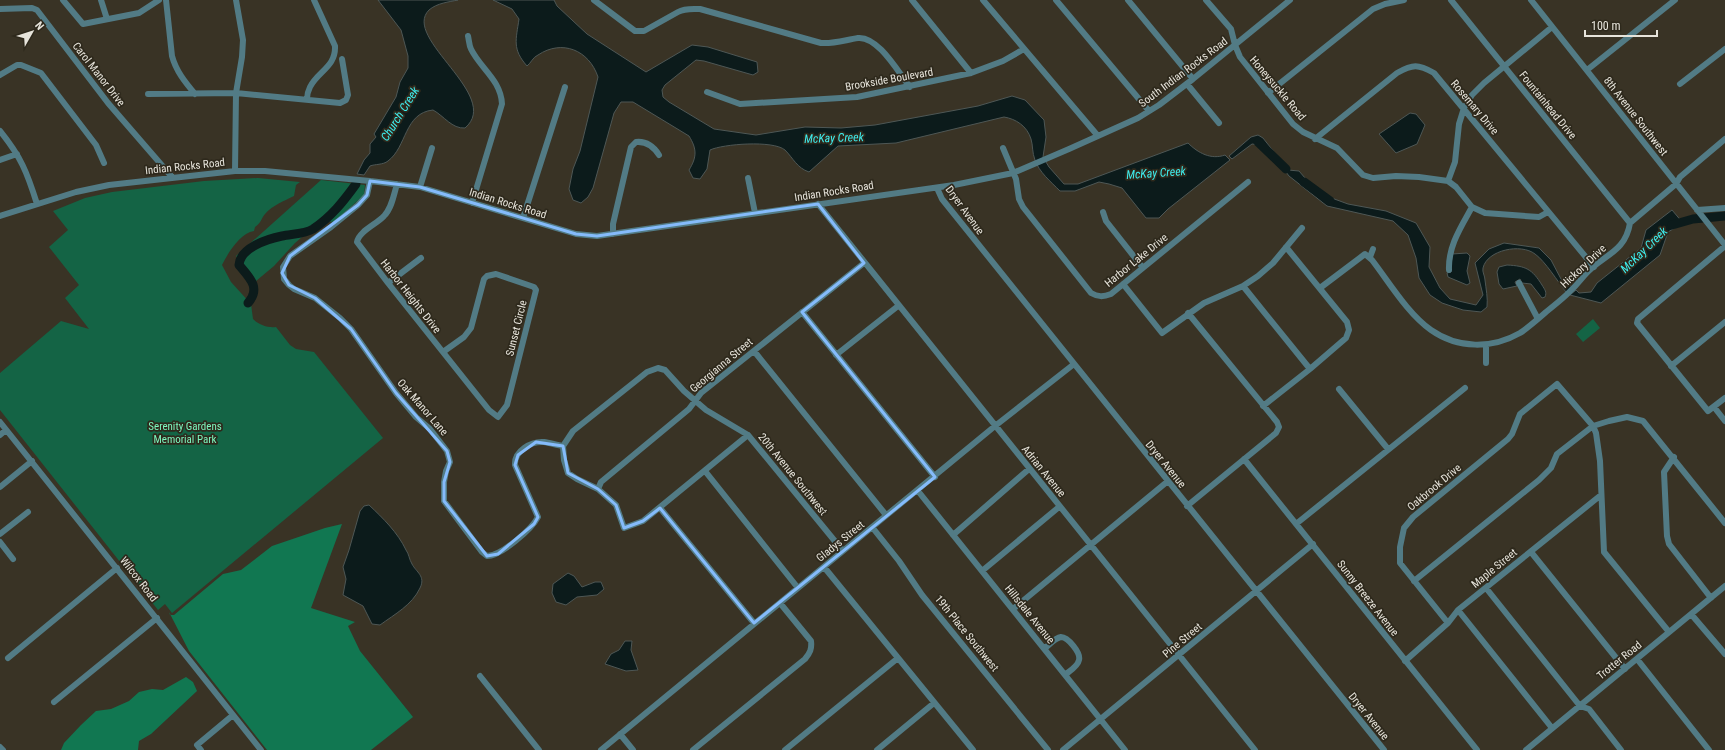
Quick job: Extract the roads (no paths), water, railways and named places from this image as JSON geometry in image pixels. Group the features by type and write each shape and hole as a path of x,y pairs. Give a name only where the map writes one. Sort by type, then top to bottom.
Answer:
{"street":[{"path":"63,0 83,24 139,14 160,0"},
{"path":"101,0 107,19"},
{"path":"166,0 172,56 180,75 195,94"},
{"path":"234,171 236,93 242,57 243,40 236,0"},
{"path":"306,99 310,87 332,61 335,53 335,46 314,0"},
{"path":"594,0 636,31 644,31 684,9 700,9 821,43 833,44 859,38 869,39 878,46 910,86"},
{"path":"912,0 971,73"},
{"path":"983,0 1098,136"},
{"path":"1056,0 1149,111"},
{"path":"1128,0 1194,79"},
{"name":"Honeysuckle Road","path":"1206,0 1231,29 1240,57 1293,124 1303,132 1315,139 1330,143 1337,148 1363,175 1373,178 1396,176 1425,177 1448,181"},
{"name":"South Indian Rocks Road","path":"1012,173 1046,160 1149,111 1194,79 1290,0"},
{"path":"1268,93 1373,9 1385,4 1404,0"},
{"name":"Fountainhead Drive","path":"1451,0 1630,223"},
{"name":"8th Avenue Southwest","path":"1530,0 1725,245"},
{"path":"1587,70 1676,0"},
{"name":"Carol Manor Drive","path":"0,8 32,8 37,10 108,103 172,177"},
{"path":"1548,212 1539,217 1485,213 1472,207 1456,187 1448,181 1455,162 1459,124 1464,108 1472,95 1504,66 1552,27"},
{"path":"468,36 470,48 498,86 502,95 502,104 472,203"},
{"name":"Brookside Boulevard","path":"707,92 740,104 857,97 971,73 1003,61 1024,49"},
{"path":"1680,84 1725,49"},
{"path":"148,94 236,93 340,102 346,100 348,95 342,60"},
{"path":"0,74 17,65 22,65 41,73 96,145 104,163"},
{"name":"Rosemary Drive","path":"1315,139 1397,72 1414,66 1420,66 1434,73 1594,267"},
{"path":"1187,84 1219,123"},
{"path":"523,218 565,87"},
{"path":"0,131 17,154 28,175 37,204"},
{"path":"1630,223 1676,184 1680,177 1725,139"},
{"path":"613,234 613,224 631,147 636,142 644,142 655,149 659,155"},
{"path":"420,187 432,148"},
{"path":"1003,148 1012,173"},
{"path":"0,160 17,154"},
{"name":"Indian Rocks Road","path":"0,216 92,188 172,177 234,171 265,171 420,187 576,234 596,236 882,194 936,188 1012,173"},
{"name":"Harbor Lake Drive","path":"1012,173 1016,179 1019,199 1023,207 1091,293 1097,296 1105,297 1111,294 1248,182"},
{"path":"748,178 755,213"},
{"name":"Oak Manor Lane","path":"370,181 367,196 358,205 331,227 290,256 283,267 284,279 294,289 315,298 351,329 380,372 416,417 430,429 443,445 449,456 450,462 446,471 444,482 444,501 482,552 487,556 498,554 534,524 538,517 515,465 515,460 518,455 523,449 536,442 563,446"},
{"name":"Harbor Heights Drive","path":"397,184 390,207 384,216 358,239 359,245 443,352 490,410 498,417"},
{"name":"Dryer Avenue","path":"936,188 942,198 1187,506 1384,750"},
{"name":"Adrian Avenue","path":"818,204 1028,469 1254,750"},
{"path":"1449,270 1448,258 1453,241 1472,207"},
{"path":"1697,210 1725,208"},
{"path":"1103,212 1106,221 1143,268"},
{"name":"Hickory Drive","path":"1367,255 1411,311 1430,330 1443,338 1461,344 1486,345 1503,340 1520,332 1568,294 1594,267 1624,242 1628,234 1630,223"},
{"path":"1123,284 1162,333 1204,303 1243,286 1258,276 1273,264 1302,228"},
{"path":"1725,245 1638,319 1638,323 1708,411 1725,398"},
{"path":"1263,406 1310,370 1346,338 1349,330 1347,322 1286,247"},
{"path":"1320,288 1373,250"},
{"path":"388,283 420,258"},
{"name":"Georgianna Street","path":"598,489 601,482 689,409 701,393 864,263"},
{"name":"Sunset Circle","path":"443,352 464,337 471,328 484,279 487,276 496,274 534,287 536,290 506,406 498,417"},
{"path":"1519,283 1538,319"},
{"path":"1243,286 1310,370"},
{"path":"836,355 898,306"},
{"path":"802,312 935,477"},
{"path":"1187,506 1276,433 1279,427 1277,422 1188,313"},
{"path":"1671,366 1725,322"},
{"path":"1486,345 1486,363"},
{"path":"754,351 886,515"},
{"name":"Gladys Street","path":"601,750 886,515 918,491 995,426 1074,364"},
{"name":"20th Avenue Southwest","path":"563,446 573,431 646,372 658,368 665,370 694,401 706,410 748,435 843,551"},
{"name":"Oakbrook Drive","path":"1448,623 1400,563 1400,547 1404,528 1413,517 1508,438 1512,434 1520,414 1557,384 1593,426"},
{"path":"1296,524 1465,388"},
{"path":"1339,389 1388,450"},
{"path":"1714,407 1725,421"},
{"path":"1414,581 1539,480 1551,468 1558,454 1593,426 1628,417 1643,421 1674,457 1725,523"},
{"name":"Wilcox Road","path":"0,422 261,750"},
{"path":"1593,426 1596,433 1600,461 1604,552 1669,632"},
{"path":"0,435 6,430"},
{"path":"563,446 564,460 568,473 598,489 616,505 624,528 644,521 748,435"},
{"path":"1674,457 1664,472 1667,536 1669,544 1711,598"},
{"name":"Sunny Breeze Avenue","path":"1244,459 1477,750"},
{"path":"0,487 32,461"},
{"path":"953,535 1028,469"},
{"path":"705,471 798,588"},
{"path":"1013,609 1168,481"},
{"name":"Hillsdale Avenue","path":"918,491 1066,674 1125,750"},
{"name":"Maple Street","path":"1405,661 1448,623 1458,610 1601,495"},
{"path":"982,571 1059,507"},
{"path":"660,508 754,623"},
{"path":"0,534 28,512"},
{"name":"19th Place Southwest","path":"872,527 899,561 922,594 1048,750"},
{"path":"0,542 14,559"},
{"name":"Pine Street","path":"1063,750 1313,544"},
{"path":"1531,552 1625,669"},
{"path":"824,567 973,750"},
{"path":"8,658 117,568"},
{"name":"Trotter Road","path":"1526,750 1725,586"},
{"path":"1486,588 1580,706 1588,709 1621,750"},
{"path":"693,750 805,659 810,653 811,641 780,603"},
{"path":"1458,610 1552,728"},
{"path":"1691,614 1725,654"},
{"path":"54,702 157,618"},
{"path":"1045,648 1057,638 1063,637 1067,639 1079,654 1080,659 1078,663 1066,674"},
{"path":"785,750 898,658"},
{"path":"1637,659 1710,750"},
{"path":"480,676 539,750"},
{"path":"877,750 934,703"},
{"path":"201,750 197,745 233,716"},
{"path":"620,734 633,750"}],"water":[{"path":"378,0 458,0 443,3 432,8 429,10 424,22 428,36 463,84 471,100 473,115 465,128 460,128 433,110 424,112 416,117 411,124 394,155 386,162 370,166 364,175 357,174 364,160 370,153 370,144 376,137 374,134 396,97 400,82 408,68 408,56 401,30"},
{"path":"493,0 554,0 557,6 587,34 646,72 692,45 708,47 757,62 758,72 753,75 696,60 665,85 662,90 663,97 714,129 756,135 805,127 841,128 875,125 978,106 1012,96 1025,100 1044,120 1046,137 1043,157 1049,167 1064,184 1078,184 1188,143 1200,153 1215,157 1225,155 1230,160 1168,209 1159,218 1146,218 1122,188 1109,184 1099,182 1075,191 1060,191 1039,169 1033,155 1031,139 1027,130 1017,121 1004,117 896,143 838,146 809,172 801,168 785,150 779,147 748,144 716,148 710,150 707,169 700,179 693,178 689,170 694,161 695,149 689,136 633,102 621,102 614,113 593,188 588,197 581,203 573,200 569,189 598,77 588,60 574,50 565,48 547,50 536,56 527,66 519,54 516,44 519,19 512,9"},
{"path":"1410,113 1416,114 1425,125 1417,144 1396,153 1379,134"},
{"path":"1258,135 1263,138 1288,170 1299,171 1318,193 1348,204 1386,211 1416,223 1430,247 1429,267 1440,288 1450,299 1476,305 1483,295 1475,263 1489,249 1504,243 1539,248 1551,260 1561,279 1572,287 1566,292 1547,266 1535,254 1522,249 1513,249 1498,253 1486,262 1483,270 1487,294 1487,307 1481,312 1463,310 1442,303 1430,295 1419,278 1416,258 1408,235 1393,221 1327,206 1289,176 1273,155 1261,145 1252,144 1232,159 1229,156 1251,137"},
{"path":"1672,210 1683,223 1668,232 1660,255 1601,303 1570,295 1576,290 1579,293 1591,292 1597,283 1641,248 1646,230"},
{"path":"1467,253 1470,256 1467,271 1470,283 1467,285 1448,277 1447,273 1451,272 1452,254"},
{"path":"1507,265 1519,266 1532,272 1545,290 1545,297 1542,298 1531,284 1522,283 1520,279 1515,282 1517,286 1503,289 1499,284 1497,272 1499,267"},
{"path":"369,505 385,520 399,538 422,580 422,584 417,594 408,604 380,625 372,624 363,606 343,595 346,579 343,567 360,511 364,506"},
{"path":"568,573 574,576 582,587 595,582 601,582 604,589 597,595 577,597 566,605 556,602 552,593 553,584"},
{"path":"625,641 632,641 631,650 638,670 626,671 605,664 611,654 619,650"}],"waterway":[{"name":"McKay Creek","path":"1258,142 1286,169"},
{"name":"McKay Creek","path":"1304,182 1330,201"},
{"name":"Church Creek","path":"248,303 252,298 254,288 250,279 239,265 244,254 255,245 269,239 310,231 336,209 356,184"},
{"name":"McKay Creek","path":"1672,225 1693,219 1725,216"}],"park label":[{"name":"Serenity Gardens Memorial Park","path":"185,432"}]}
